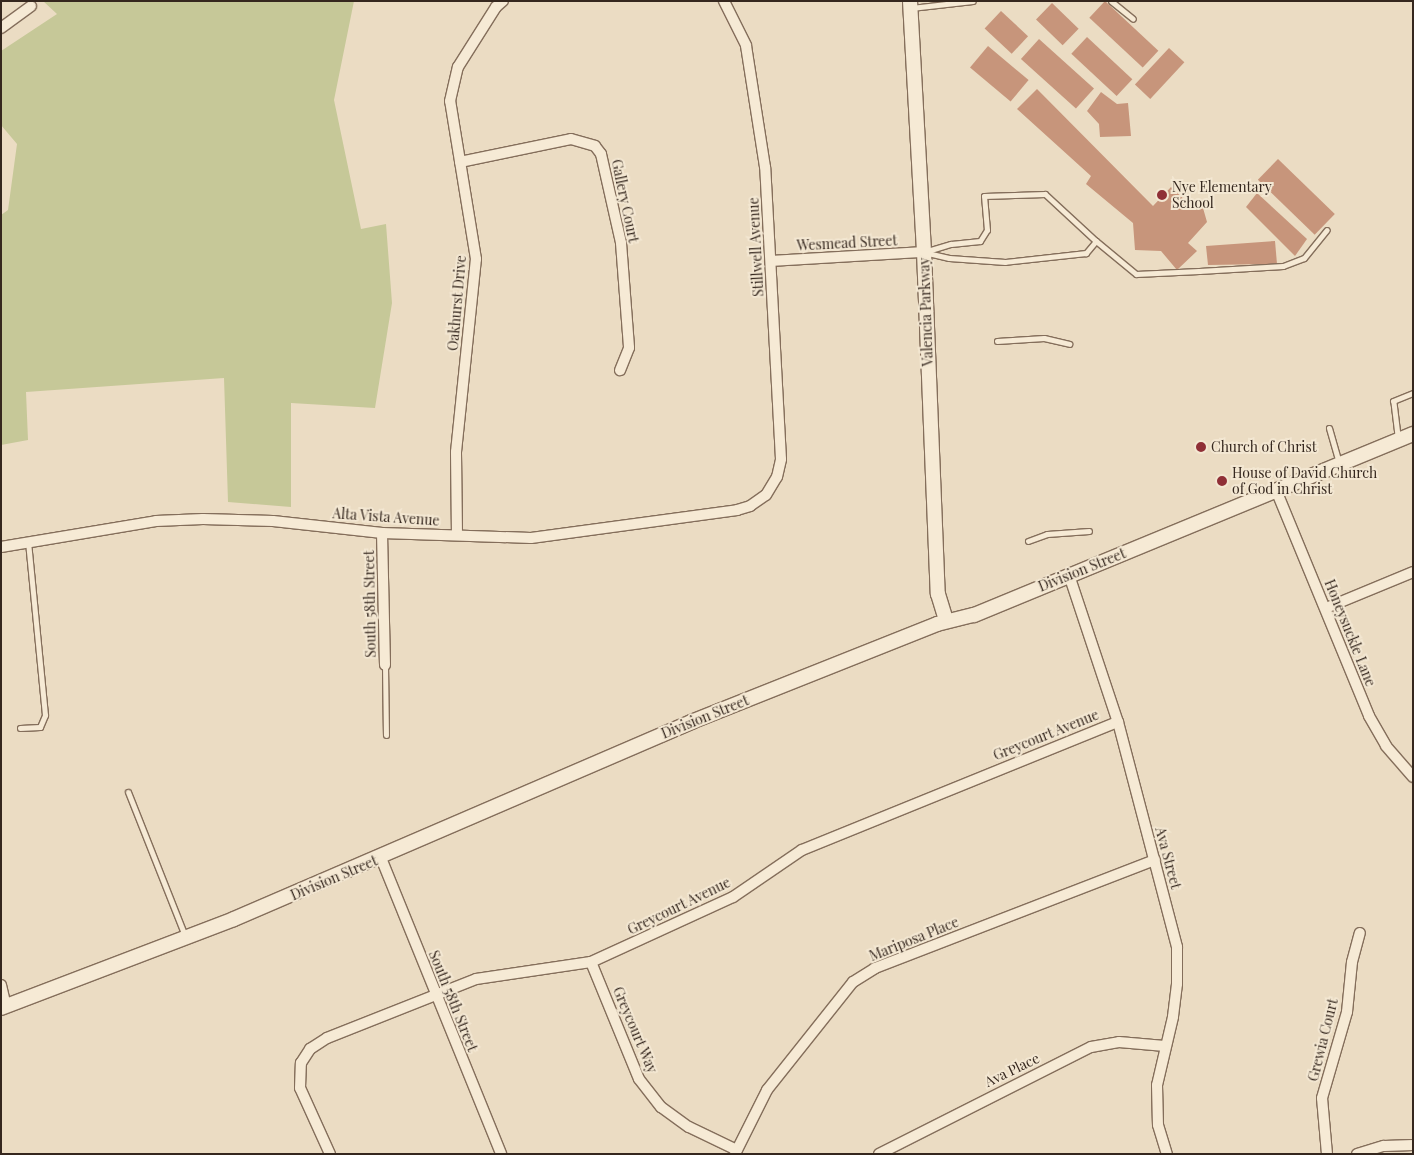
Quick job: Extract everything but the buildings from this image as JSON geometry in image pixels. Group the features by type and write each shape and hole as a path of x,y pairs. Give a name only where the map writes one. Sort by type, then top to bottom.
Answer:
{"main road":[{"name":"Valencia Parkway","path":"910,5 924,252 938,594 946,621"},
{"name":"Division Street","path":"3,1007 186,938 381,858 686,724 946,621 974,615 1413,434"}],"street":[{"name":"Oakhurst Drive","path":"457,535 456,452 476,259 450,101 458,67 496,7 504,1"},
{"name":"Stillwell Avenue","path":"724,1 746,45 765,168 781,459 777,477 766,494"},
{"path":"1,28 31,6"},
{"name":"Gallery Court","path":"460,162 571,139 596,146 601,154 621,243 628,348 620,370"},
{"name":"Wesmead Street","path":"771,261 924,252"},
{"name":"Honeysuckle Lane","path":"1276,490 1369,716 1386,746 1413,777"},
{"name":"Alta Vista Avenue","path":"1,547 156,521 203,519 273,521 382,533 531,538 737,510 750,506 766,494"},
{"name":"South 58th Street","path":"382,533 385,664"},
{"path":"1326,608 1413,572"},
{"name":"Ava Street","path":"1069,575 1118,722 1177,947 1178,984 1157,1085 1158,1125 1167,1154"},
{"name":"Greycourt Avenue","path":"330,1154 300,1088 302,1063 310,1049 327,1038 476,979 591,962 733,896 802,850 1118,722"},
{"name":"South 58th Street","path":"381,858 435,996 501,1154"},
{"name":"Mariposa Place","path":"736,1152 766,1090 853,982 875,968 1155,860"},
{"name":"Grewia Court","path":"1328,1154 1322,1098 1346,1012 1352,962 1360,933"},
{"name":"Greycourt Way","path":"591,962 645,1086 661,1107 689,1127 736,1152"},
{"path":"1,985 3,1007"},
{"name":"Ava Place","path":"879,1154 1091,1046 1119,1042 1165,1046"},
{"path":"1357,1154 1384,1146 1413,1145"}],"lane":[{"path":"910,5 973,1"},
{"path":"1111,1 1133,19"},
{"path":"924,252 951,244 980,241 987,230 984,196 1045,194 1096,241 1136,274 1283,266 1304,258 1327,230"},
{"path":"924,252 949,258 1005,262 1086,253 1096,241"},
{"path":"997,341 1044,338 1069,344"},
{"path":"1398,440 1393,401 1413,393"},
{"path":"1329,428 1339,464"},
{"path":"1028,541 1048,534 1089,531"},
{"path":"20,728 40,727 45,715 28,543"},
{"name":"South 58th Street","path":"385,664 386,735"},
{"path":"128,792 186,938"}],"green space":[{"path":"43,1 354,1 334,100 361,229 386,224 392,303 375,408 291,403 291,507 228,502 224,378 26,392 28,440 1,445 1,215 8,210 17,144 1,125 1,51 57,14"}],"place":[{"name":"Nye Elementary School","path":"1162,195"},
{"name":"Church of Christ","path":"1201,447"},
{"name":"House of David Church of God in Christ","path":"1222,481"}]}
